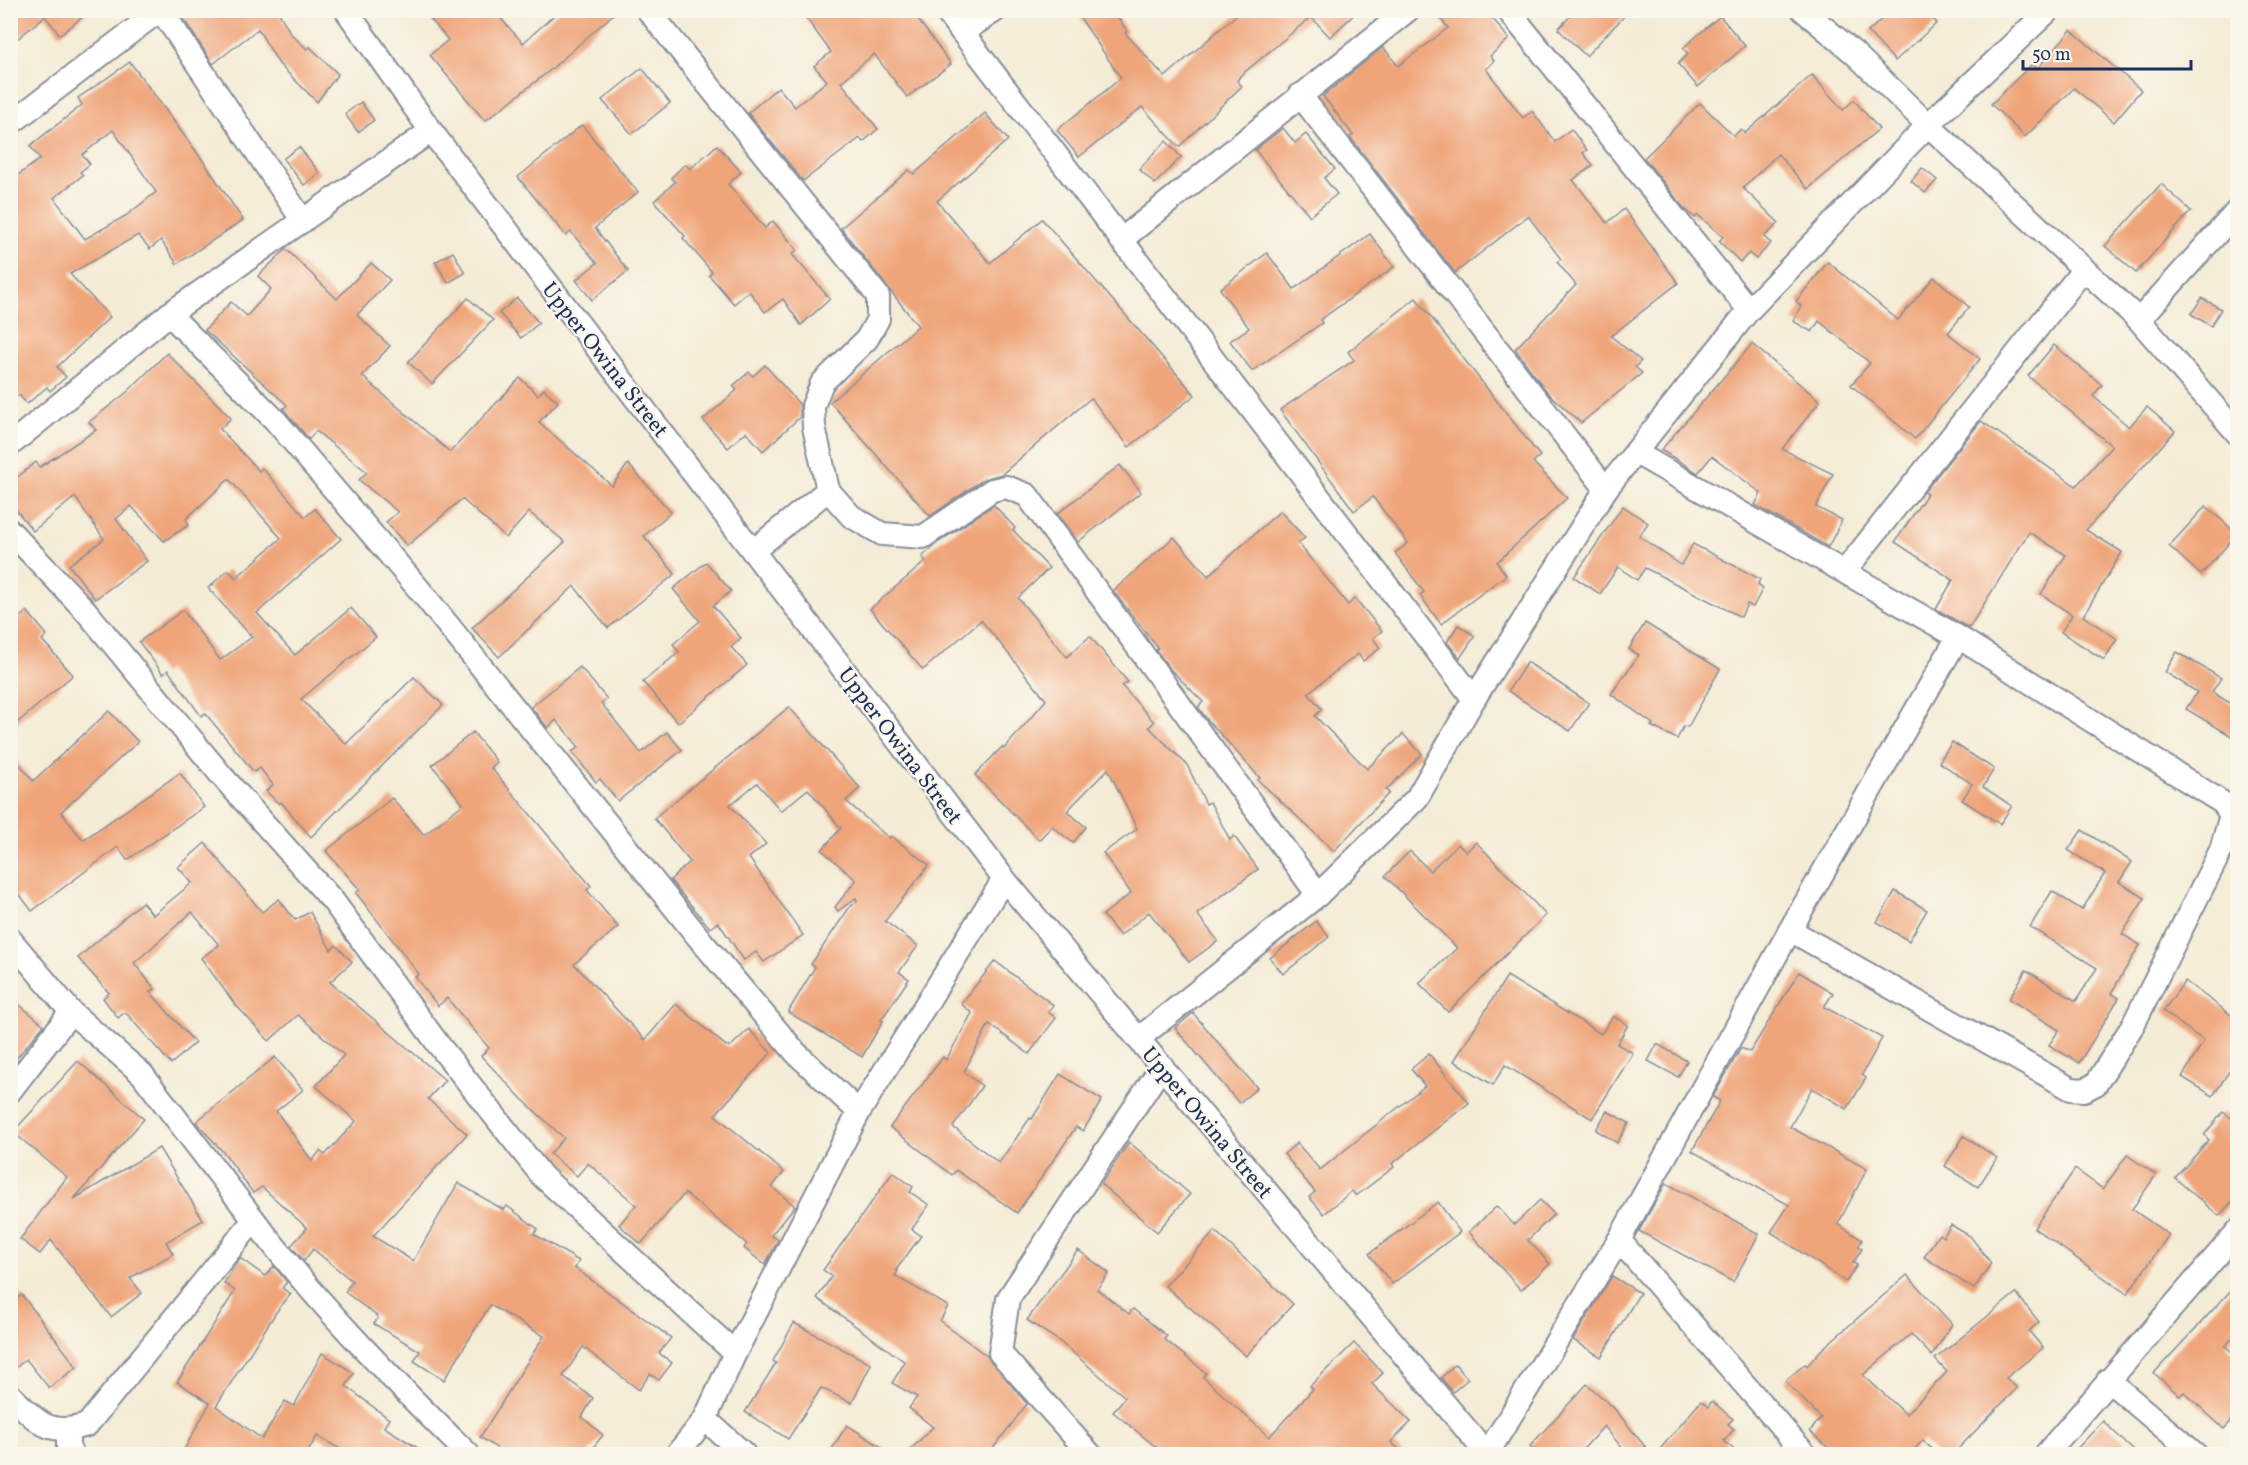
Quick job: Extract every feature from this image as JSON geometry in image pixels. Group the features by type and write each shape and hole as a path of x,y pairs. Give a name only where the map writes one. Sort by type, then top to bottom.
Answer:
{"street":[{"path":"10,124 161,10 303,221"},
{"name":"Upper Owina Street","path":"346,10 431,131 1004,879 1487,1454"},
{"path":"648,10 878,296 878,319 867,339 822,383 813,406 814,427 828,490 851,516 882,534 923,537 992,490 1006,487 1027,495 1318,895"},
{"path":"945,10 1474,699"},
{"path":"962,32 996,10"},
{"path":"1121,240 1408,10"},
{"path":"1508,10 1749,310"},
{"path":"1803,10 1854,53 1928,126 2139,320 2238,434"},
{"path":"1138,1039 1318,895 1417,798 1474,699 1606,489 1749,310 1928,126 2049,10"},
{"path":"1300,95 1606,489"},
{"path":"10,445 169,314 431,131"},
{"path":"2139,320 2238,210"},
{"path":"1845,571 2084,269"},
{"path":"169,314 275,420 423,594 718,961 796,1053 859,1112"},
{"path":"1636,453 1958,637 2223,803 2231,816 2221,850 2133,1025 2096,1084 2084,1090 2071,1089 1790,930"},
{"path":"753,551 828,490"},
{"path":"10,531 86,611 221,775 333,901 438,1044 542,1176 735,1353"},
{"path":"1487,1454 1619,1240 1790,930 1958,637"},
{"path":"677,1455 705,1419 735,1353 859,1112 1004,879"},
{"path":"10,939 71,1012 142,1074 287,1264 468,1455"},
{"path":"10,1091 71,1012"},
{"path":"1090,1455 1000,1353 1003,1317 1008,1299 1162,1066"},
{"path":"10,1395 44,1426 68,1430 87,1425 254,1220"},
{"path":"2046,1455 2238,1231"},
{"path":"1619,1240 1805,1455"},
{"path":"2108,1380 2195,1455"},
{"path":"705,1419 744,1455"},
{"path":"68,1430 68,1447 72,1455"}],"building":[{"path":"10,10 91,10 60,35 45,16 10,45"},
{"path":"178,10 282,10 279,13 291,34 307,49 310,47 338,74 317,102 279,64 258,29 213,64"},
{"path":"423,10 493,10 523,43 560,10 618,10 548,72 485,121 430,55 448,40"},
{"path":"800,10 911,10 951,64 907,97 874,54 841,82 878,129 863,142 860,138 803,181 748,113 778,87 795,107 827,81 814,66 831,52"},
{"path":"1075,10 1113,10 1127,31 1125,33 1165,77 1242,10 1359,10 1330,37 1311,17 1240,76 1237,81 1242,86 1179,147 1142,107 1079,157 1057,130 1121,78"},
{"path":"1433,10 1486,10 1509,39 1490,56 1494,61 1486,69 1523,118 1532,111 1555,142 1571,129 1587,150 1583,153 1593,165 1573,180 1607,223 1624,209 1678,283 1611,336 1641,361 1635,367 1642,373 1581,423 1548,393 1515,349 1576,285 1557,262 1561,259 1528,216 1455,273 1350,137 1353,135 1323,96 1383,47 1398,66 1448,28"},
{"path":"1576,10 1630,10 1586,56 1558,29"},
{"path":"1891,10 1925,10 1937,23 1895,61 1868,32"},
{"path":"1720,16 1745,46 1698,87 1678,64 1688,54 1683,48"},
{"path":"2071,30 2141,90 2114,122 2074,88 2025,137 1991,104 2032,64 2037,69"},
{"path":"130,62 204,162 243,220 177,264 161,240 150,249 138,235 70,274 110,317 57,367 66,377 50,391 47,387 27,404 19,395 10,402 10,181 40,159 30,146 82,105 78,98","holes":["113,130 156,192 127,215 85,239 54,198 83,175 80,172 90,164 82,155"]},
{"path":"642,68 670,103 632,134 602,100"},
{"path":"1812,75 1843,110 1854,100 1879,129 1808,189 1778,154 1743,188 1779,223 1764,237 1771,243 1756,259 1749,253 1740,262 1719,241 1723,237 1698,215 1695,218 1684,208 1644,158 1700,103 1734,136 1741,129 1745,133"},
{"path":"361,102 374,120 358,132 345,114"},
{"path":"985,113 1008,140 937,201 990,263 1042,219 1195,395 1129,447 1091,398 1002,474 984,479 930,516 830,402 918,326 841,228 909,170 914,174"},
{"path":"582,125 638,192 595,228 628,271 592,300 576,280 597,263 571,232 566,236 518,177"},
{"path":"1283,128 1295,143 1306,134 1335,169 1324,178 1337,194 1310,216 1255,150"},
{"path":"1166,141 1181,157 1155,184 1139,169"},
{"path":"717,145 741,172 728,184 765,228 773,221 797,250 792,254 830,299 801,325 783,299 765,312 749,291 734,304 709,275 712,272 683,238 685,236 654,201 675,182 671,178 685,164 690,169"},
{"path":"299,147 320,173 304,185 283,159"},
{"path":"1922,168 1937,180 1925,193 1911,181"},
{"path":"2161,184 2191,211 2136,273 2105,246"},
{"path":"1370,234 1394,267 1320,320 1322,323 1252,371 1230,341 1249,328 1220,289 1267,253 1294,289"},
{"path":"286,249 337,299 371,263 390,280 357,315 390,346 362,376 450,452 520,378 538,395 544,389 558,402 539,422 612,486 628,464 671,512 644,536 675,574 608,628 574,586 499,657 472,628 565,542 529,512 506,538 462,499 407,546 386,522 398,512 359,480 367,472 316,431 309,439 283,409 287,405 205,330 231,302 247,316 271,289 258,276"},
{"path":"453,252 465,273 448,283 435,262"},
{"path":"1828,262 1898,320 1934,277 1969,307 1948,333 1980,359 1915,439 1851,385 1870,363 1819,321 1812,332 1793,321 1801,306 1796,301"},
{"path":"468,298 493,320 432,384 408,362"},
{"path":"517,298 539,323 521,338 499,313"},
{"path":"1416,298 1540,456 1533,462 1567,498 1497,562 1506,575 1441,624 1420,595 1424,592 1395,553 1408,543 1373,497 1354,511 1280,410 1354,360 1348,352"},
{"path":"2202,298 2221,309 2211,326 2191,314"},
{"path":"1752,344 1820,401 1782,449 1833,474 1816,507 1842,520 1828,547 1755,505 1761,493 1712,456 1698,473 1661,450"},
{"path":"2054,345 2102,385 2093,396 2129,427 2147,407 2175,431 2086,530 2122,552 2083,616 2117,639 2104,660 2061,632 2072,615 2041,594 2066,555 2029,532 1969,628 1936,609 1953,580 1895,542 1927,494 1924,492 1981,421 2076,486 2112,446 2028,376"},
{"path":"167,353 231,418 220,429 259,471 262,468 305,517 315,509 341,539 257,613 295,655 351,608 376,637 301,699 346,744 414,677 443,705 311,837 281,802 279,804 266,791 273,785 260,768 254,772 205,713 201,716 168,670 163,674 139,642 183,610 220,660 252,637 208,588 228,570 236,578 281,538 229,479 186,519 189,525 164,541 131,506 116,519 147,561 95,599 69,565 104,539 75,497 33,531 10,502 10,483 36,462 40,467 96,430 89,422 126,393"},
{"path":"765,365 800,405 800,417 763,451 746,432 728,448 703,420 737,390 733,386 749,372 753,376"},
{"path":"1120,465 1141,492 1078,542 1057,514"},
{"path":"994,505 1015,528 1013,530 1049,568 1018,598 1067,657 1090,636 1128,682 1122,686 1154,722 1149,727 1187,765 1206,804 1210,802 1230,840 1234,836 1258,869 1197,914 1218,941 1189,962 1149,912 1120,936 1103,915 1131,893 1103,853 1137,829 1108,769 1067,811 1086,827 1073,843 1052,826 1039,840 975,775 1002,747 1004,749 1046,700 981,620 923,670 870,609 926,561 922,557 936,544"},
{"path":"1623,506 1648,523 1639,536 1681,565 1693,544 1760,579 1758,584 1763,588 1753,607 1747,604 1741,617 1645,568 1637,580 1618,567 1600,594 1574,577"},
{"path":"2206,506 2237,534 2201,575 2169,546"},
{"path":"1280,511 1305,538 1298,543 1348,605 1355,598 1382,631 1373,638 1380,648 1363,661 1358,654 1308,693 1322,709 1315,716 1367,769 1403,734 1422,754 1386,790 1389,793 1334,851 1258,780 1260,778 1198,707 1203,702 1170,669 1156,650 1158,648 1113,591 1174,537 1208,576"},
{"path":"706,562 731,591 713,606 741,638 731,647 747,665 678,723 643,682 679,652 673,644 700,621 673,589"},
{"path":"27,611 47,635 42,640 73,675 10,729 10,625"},
{"path":"1645,623 1720,669 1688,727 1684,726 1677,739 1651,726 1653,724 1611,694 1639,655 1629,649"},
{"path":"1458,625 1475,636 1460,658 1447,642"},
{"path":"2177,652 2221,678 2212,692 2238,708 2238,740 2186,709 2197,692 2165,672"},
{"path":"1527,662 1589,703 1570,731 1508,691"},
{"path":"580,667 607,699 601,703 641,753 667,732 682,750 618,801 600,779 596,782 572,752 579,747 556,720 548,728 531,707"},
{"path":"789,707 860,788 846,801 889,838 891,836 929,865 885,921 918,946 899,972 909,979 881,1020 883,1021 862,1057 788,1012 815,967 811,964 849,908 857,901 856,898 838,911 835,907 856,880 822,850 841,828 808,789 781,811 757,783 730,805 766,844 749,858 803,935 764,962 756,952 744,960 718,922 710,928 670,880 690,862 654,818"},
{"path":"109,711 138,742 61,812 83,840 180,773 204,807 127,860 118,847 32,911 20,895 10,901 10,752 33,781"},
{"path":"473,732 497,762 491,768 591,886 587,890 618,927 574,964 645,1040 676,1004 725,1045 730,1047 749,1029 771,1053 715,1115 784,1172 772,1187 795,1206 771,1235 778,1240 765,1265 744,1248 747,1244 685,1193 641,1244 619,1225 636,1205 588,1163 577,1176 550,1154 564,1138 481,1056 489,1048 447,998 438,1006 415,977 419,974 356,893 360,890 326,851 392,798 424,835 463,804 432,765"},
{"path":"1952,742 1994,769 1983,787 2012,806 2000,824 1962,800 1972,784 1939,762"},
{"path":"2082,830 2132,862 2119,882 2145,898 2122,934 2140,945 2111,993 2119,998 2079,1063 2049,1045 2059,1030 2009,999 2026,970 2076,1001 2097,968 2030,927 2052,891 2082,910 2105,873 2068,850"},
{"path":"1476,842 1546,915 1448,1012 1419,983 1457,948 1385,876 1410,851 1430,871 1458,844 1466,852"},
{"path":"205,843 262,912 279,899 295,920 310,912 331,950 336,945 352,962 330,982 445,1080 428,1099 467,1134 373,1236 413,1261 458,1183 504,1210 507,1206 538,1229 534,1234 579,1261 575,1268 671,1338 659,1353 672,1363 659,1380 650,1374 639,1390 583,1347 563,1376 593,1398 582,1417 603,1435 587,1455 507,1455 480,1437 544,1336 490,1305 444,1380 414,1361 420,1351 374,1324 378,1317 345,1292 352,1281 313,1249 304,1261 291,1246 307,1228 262,1187 253,1193 225,1154 196,1122 275,1057 303,1090 276,1111 312,1161 320,1151 325,1155 356,1121 316,1086 344,1055 298,1015 269,1041 234,1003 201,958 219,945 192,912 134,963 155,989 150,992 195,1043 171,1064 125,1012 118,1018 103,998 109,993 78,958 142,902 153,915 192,883 178,867"},
{"path":"1895,891 1927,910 1909,941 1877,922"},
{"path":"1316,921 1329,937 1283,974 1270,958"},
{"path":"995,961 1053,1005 1048,1012 1056,1018 1029,1054 989,1024 964,1072 982,1086 953,1127 999,1163 1030,1118 1032,1119 1060,1074 1102,1100 1083,1131 1076,1127 1017,1213 956,1170 952,1175 890,1127 943,1057 946,1060 972,1013 961,1004"},
{"path":"1799,972 1833,993 1824,1007 1882,1038 1862,1075 1866,1078 1847,1109 1812,1088 1790,1127 1867,1169 1838,1224 1862,1240 1858,1247 1862,1249 1853,1263 1857,1265 1846,1282 1771,1232 1789,1205 1692,1151 1720,1101 1713,1097 1741,1048 1750,1052"},
{"path":"1507,976 1601,1034 1613,1016 1628,1025 1617,1044 1633,1053 1592,1119 1505,1065 1493,1085 1454,1061"},
{"path":"2185,981 2238,1020 2238,1058 2213,1096 2182,1077 2204,1041 2163,1011"},
{"path":"10,997 44,1025 10,1066"},
{"path":"1193,1013 1257,1088 1239,1103 1175,1028"},
{"path":"1657,1044 1687,1061 1678,1077 1648,1061"},
{"path":"1429,1054 1469,1103 1392,1164 1394,1167 1356,1196 1352,1191 1324,1214 1309,1197 1315,1192 1284,1154 1297,1143 1320,1170 1425,1086 1411,1069"},
{"path":"78,1061 144,1119 74,1199 159,1148 203,1220 166,1242 173,1254 130,1278 142,1293 111,1317 51,1240 40,1254 20,1239 67,1177 13,1132"},
{"path":"1607,1111 1629,1123 1617,1143 1596,1130"},
{"path":"2223,1112 2238,1123 2238,1195 2219,1216 2175,1178 2209,1140 2204,1135"},
{"path":"1964,1136 1997,1158 1978,1187 1945,1166"},
{"path":"1129,1142 1190,1194 1157,1232 1101,1184"},
{"path":"2127,1155 2156,1175 2132,1209 2169,1235 2127,1294 2034,1228 2075,1169 2103,1189"},
{"path":"893,1172 913,1187 910,1192 929,1205 912,1229 921,1236 896,1270 898,1271 895,1276 948,1306 940,1321 987,1356 1027,1404 988,1455 905,1455 933,1427 909,1408 917,1397 892,1383 905,1362 817,1298 832,1276 823,1270"},
{"path":"1666,1183 1759,1234 1733,1282 1639,1231"},
{"path":"1540,1200 1554,1214 1528,1240 1550,1264 1521,1290 1469,1232 1497,1206 1514,1225"},
{"path":"1438,1202 1460,1232 1392,1284 1369,1254"},
{"path":"1951,1225 1970,1236 1991,1263 1974,1289 1924,1257 1939,1234 1943,1237"},
{"path":"1215,1231 1293,1304 1246,1356 1165,1286"},
{"path":"1078,1250 1109,1273 1097,1289 1129,1314 1133,1309 1167,1336 1164,1339 1206,1373 1203,1377 1269,1437 1313,1389 1310,1386 1354,1343 1383,1373 1372,1384 1411,1422 1391,1442 1405,1455 1166,1455 1113,1412 1125,1397 1059,1341 1027,1320"},
{"path":"240,1258 265,1276 274,1266 287,1282 282,1288 291,1294 277,1311 216,1406 262,1439 285,1401 294,1406 322,1353 354,1373 346,1386 389,1419 384,1427 429,1455 351,1455 317,1436 306,1455 181,1455 210,1403 177,1382 235,1291 224,1283"},
{"path":"1907,1275 1952,1324 1932,1356 1911,1334 1863,1375 1906,1414 1947,1372 1935,1359 2016,1293 2039,1322 2029,1331 2043,1348 2006,1378 2017,1388 1952,1455 1937,1455 1923,1440 1909,1455 1836,1455 1810,1431 1821,1418 1785,1381 1805,1364 1807,1366 1821,1350"},
{"path":"1612,1276 1640,1293 1601,1357 1573,1340"},
{"path":"2238,1283 2238,1333 2225,1346 2238,1357 2238,1414 2224,1429 2184,1392 2180,1396 2154,1373"},
{"path":"22,1295 77,1367 49,1388 26,1359 10,1373 10,1303"},
{"path":"794,1323 871,1364 852,1403 821,1388 788,1439 745,1412 776,1363 773,1361"},
{"path":"1455,1364 1468,1379 1453,1392 1441,1378"},
{"path":"1587,1384 1613,1407 1652,1455 1628,1455 1604,1426 1578,1455 1539,1455 1530,1446"},
{"path":"1701,1401 1708,1407 1712,1401 1733,1419 1728,1424 1734,1429 1724,1441 1740,1455 1655,1455"},
{"path":"2103,1421 2138,1455 2071,1455"},
{"path":"847,1425 894,1455 828,1455"}]}
